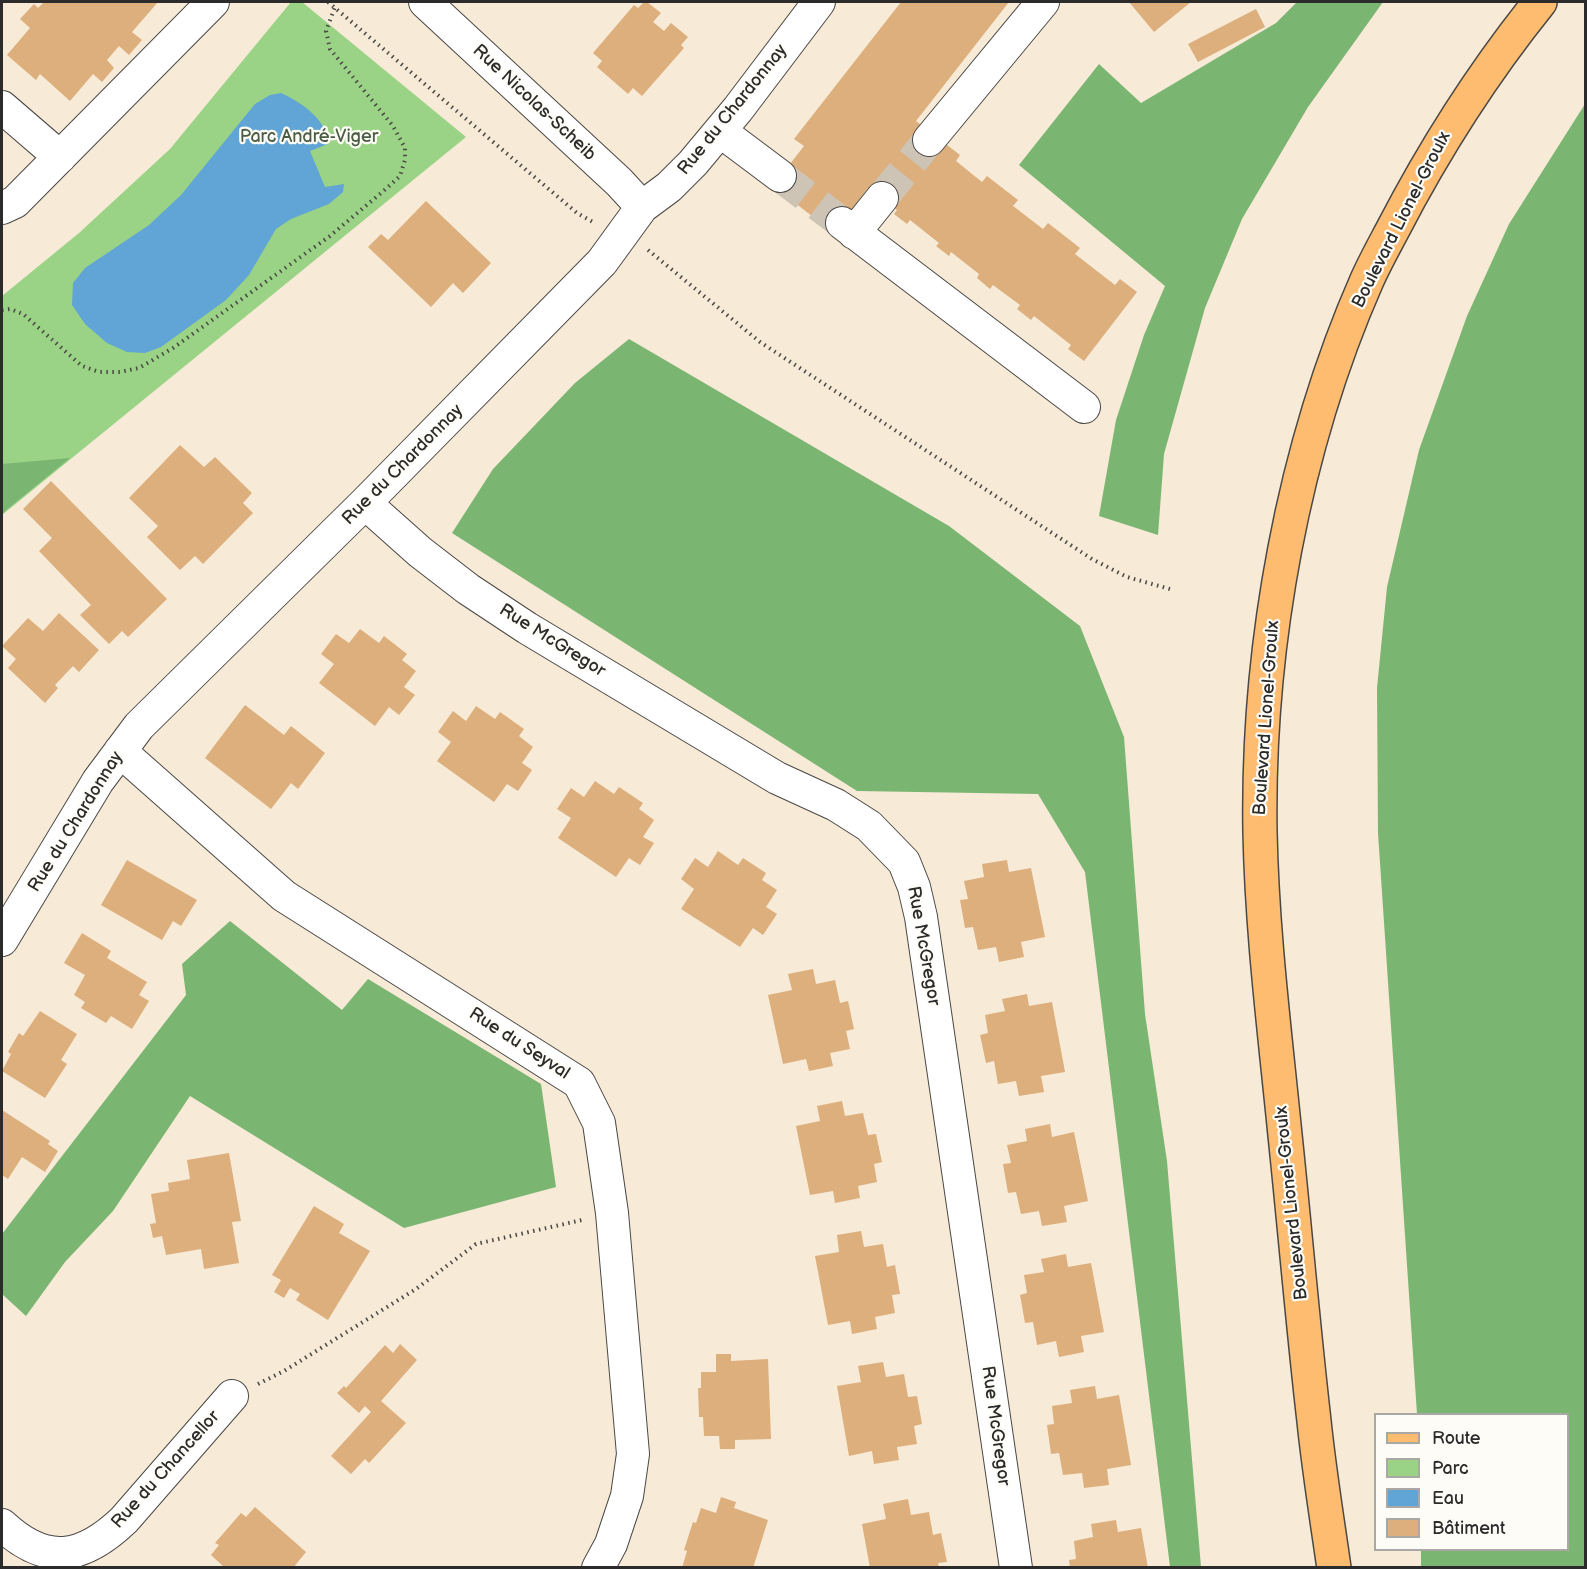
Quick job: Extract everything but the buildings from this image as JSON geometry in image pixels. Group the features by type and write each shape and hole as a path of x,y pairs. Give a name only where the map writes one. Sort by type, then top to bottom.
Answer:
{"main road":[{"name":"Boulevard Lionel-Groulx","path":"1334,1568 1314,1425 1267,948 1260,834 1261,757 1267,666 1281,563 1306,459 1332,366 1368,278 1416,183 1460,109 1510,39 1540,2"},
{"name":"Boulevard Lionel-Groulx","path":"1314,1425 1315,1568"}],"street":[{"path":"2,208 15,202 213,2"},
{"name":"Rue Nicolas-Scheib","path":"425,2 619,182 642,207"},
{"name":"Rue du Chardonnay","path":"2,940 98,781 139,726 365,503 579,286 622,237 642,207 693,163 819,2"},
{"path":"929,140 1042,2"},
{"path":"2,107 60,157"},
{"path":"720,131 780,176"},
{"path":"882,198 848,228 1084,407"},
{"name":"Rue McGregor","path":"365,503 420,552 468,589 777,778 836,805 852,815 869,826 904,862 914,887 921,917 1016,1568"},
{"name":"Rue du Seyval","path":"120,751 285,896 579,1083 599,1123 612,1213 633,1454 627,1496 611,1544 598,1568"},
{"name":"Rue du Chancellor","path":"2,1526 12,1535 39,1551 63,1554 86,1549 106,1537 124,1520 232,1396"}],"path":[{"path":"328,2 577,213 644,246 760,342 1092,559 1127,577 1170,589"},
{"path":"2,310 10,309 22,314 82,366 99,372 120,372 139,368 172,348 330,236 387,188 400,176 405,160 405,148 393,126 330,49 326,31 335,8"},
{"path":"232,1396 284,1371 406,1296 476,1244 612,1213"}],"green space":[{"name":"Parc André-Viger","path":"291,2 302,2 466,137 2,515 2,296 79,233 170,149"},
{"path":"1297,2 1383,2 1308,107 1242,219 1205,308 1164,454 1158,535 1099,516 1116,420 1144,335 1165,286 1019,165 1099,64 1141,103 1276,23"},
{"path":"1585,104 1585,1567 1421,1567 1421,1551 1569,1551 1569,1413 1417,1413 1378,833 1377,688 1387,587 1419,450 1467,316 1509,224"},
{"path":"629,339 949,526 1080,626 1124,737 1145,1014 1167,1161 1201,1567 1170,1567 1085,872 1038,794 857,791 452,533 493,469 575,383"},
{"path":"70,458 5,511 2,515 2,464"},
{"path":"230,921 342,1010 368,979 541,1084 556,1187 404,1228 190,1096 113,1211 65,1262 26,1316 2,1294 2,1234 186,995 182,964"}],"water":[{"path":"281,93 305,107 323,127 328,144 310,151 325,187 344,184 343,192 329,204 291,219 276,229 249,275 226,300 161,347 145,353 127,352 107,343 85,324 72,305 73,283 85,268 149,225 181,195 255,104 270,95"}],"tunnel":[{"path":"882,198 929,140"},
{"path":"780,176 842,223"}]}
